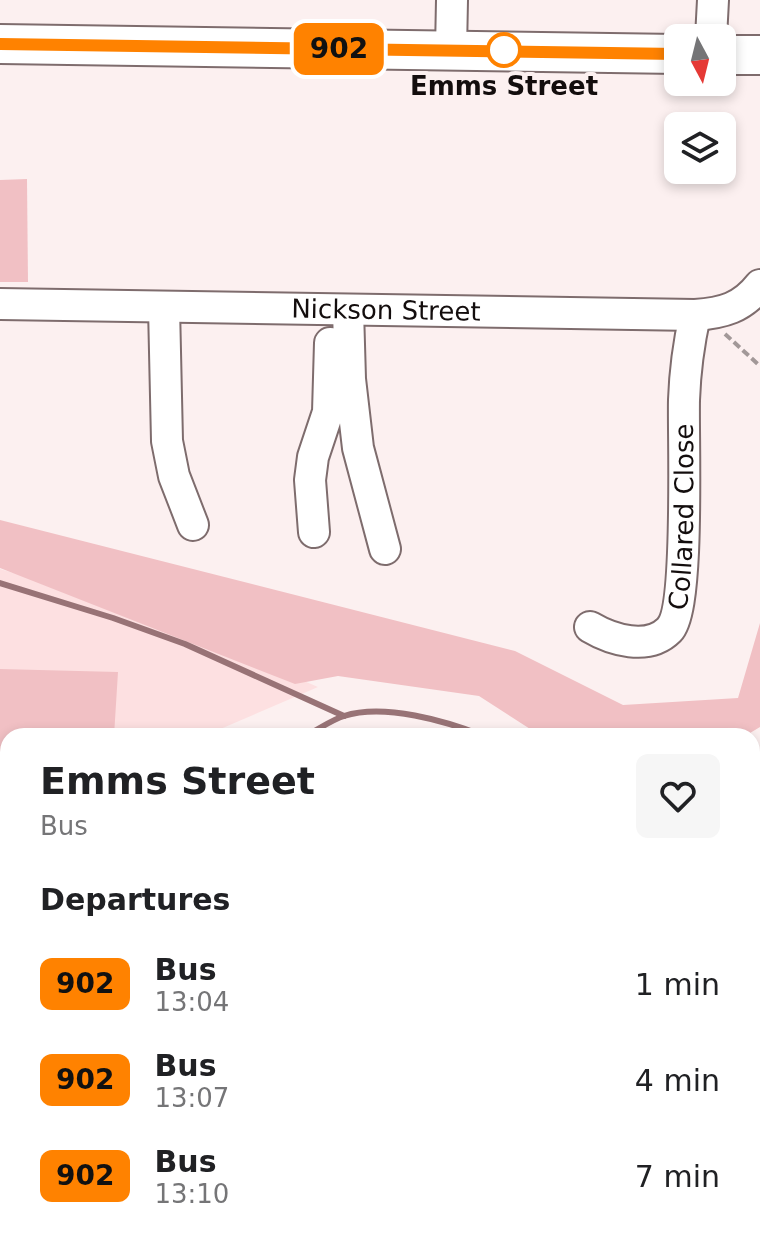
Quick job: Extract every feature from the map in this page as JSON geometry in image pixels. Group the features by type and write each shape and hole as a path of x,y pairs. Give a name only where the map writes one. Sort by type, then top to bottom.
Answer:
{"main road":[{"path":"0,44 664,54"},
{"path":"736,55 760,55"}],"street":[{"path":"451,50 452,0"},
{"path":"712,24 713,0"},
{"name":"Nickson Street","path":"0,304 705,314 742,304 760,285"},
{"path":"164,307 167,441 174,476 193,525"},
{"path":"314,532 310,480 313,457 328,412 340,309"},
{"path":"340,309 358,448 385,549"},
{"name":"Collared Close","path":"590,627 610,638 640,641 657,638 671,629 677,615 682,582 684,397 705,314"}],"path":[{"path":"705,314 760,366"}],"shaded area":[{"path":"27,179 28,282 0,282 0,180"},
{"path":"0,520 515,651 623,705 738,698 760,623 760,727 529,728 479,696 338,676 295,684 0,568"},
{"path":"0,569 138,610 318,687 223,728 0,728"},
{"path":"0,669 118,672 114,728 0,728"}],"waterway":[{"path":"0,583 185,644 344,716"},
{"path":"320,728 344,716 377,712 415,716 461,728"}],"bus line":[{"name":"902","path":"0,44 664,54"}],"place":[{"name":"Emms Street","path":"504,50"}]}
